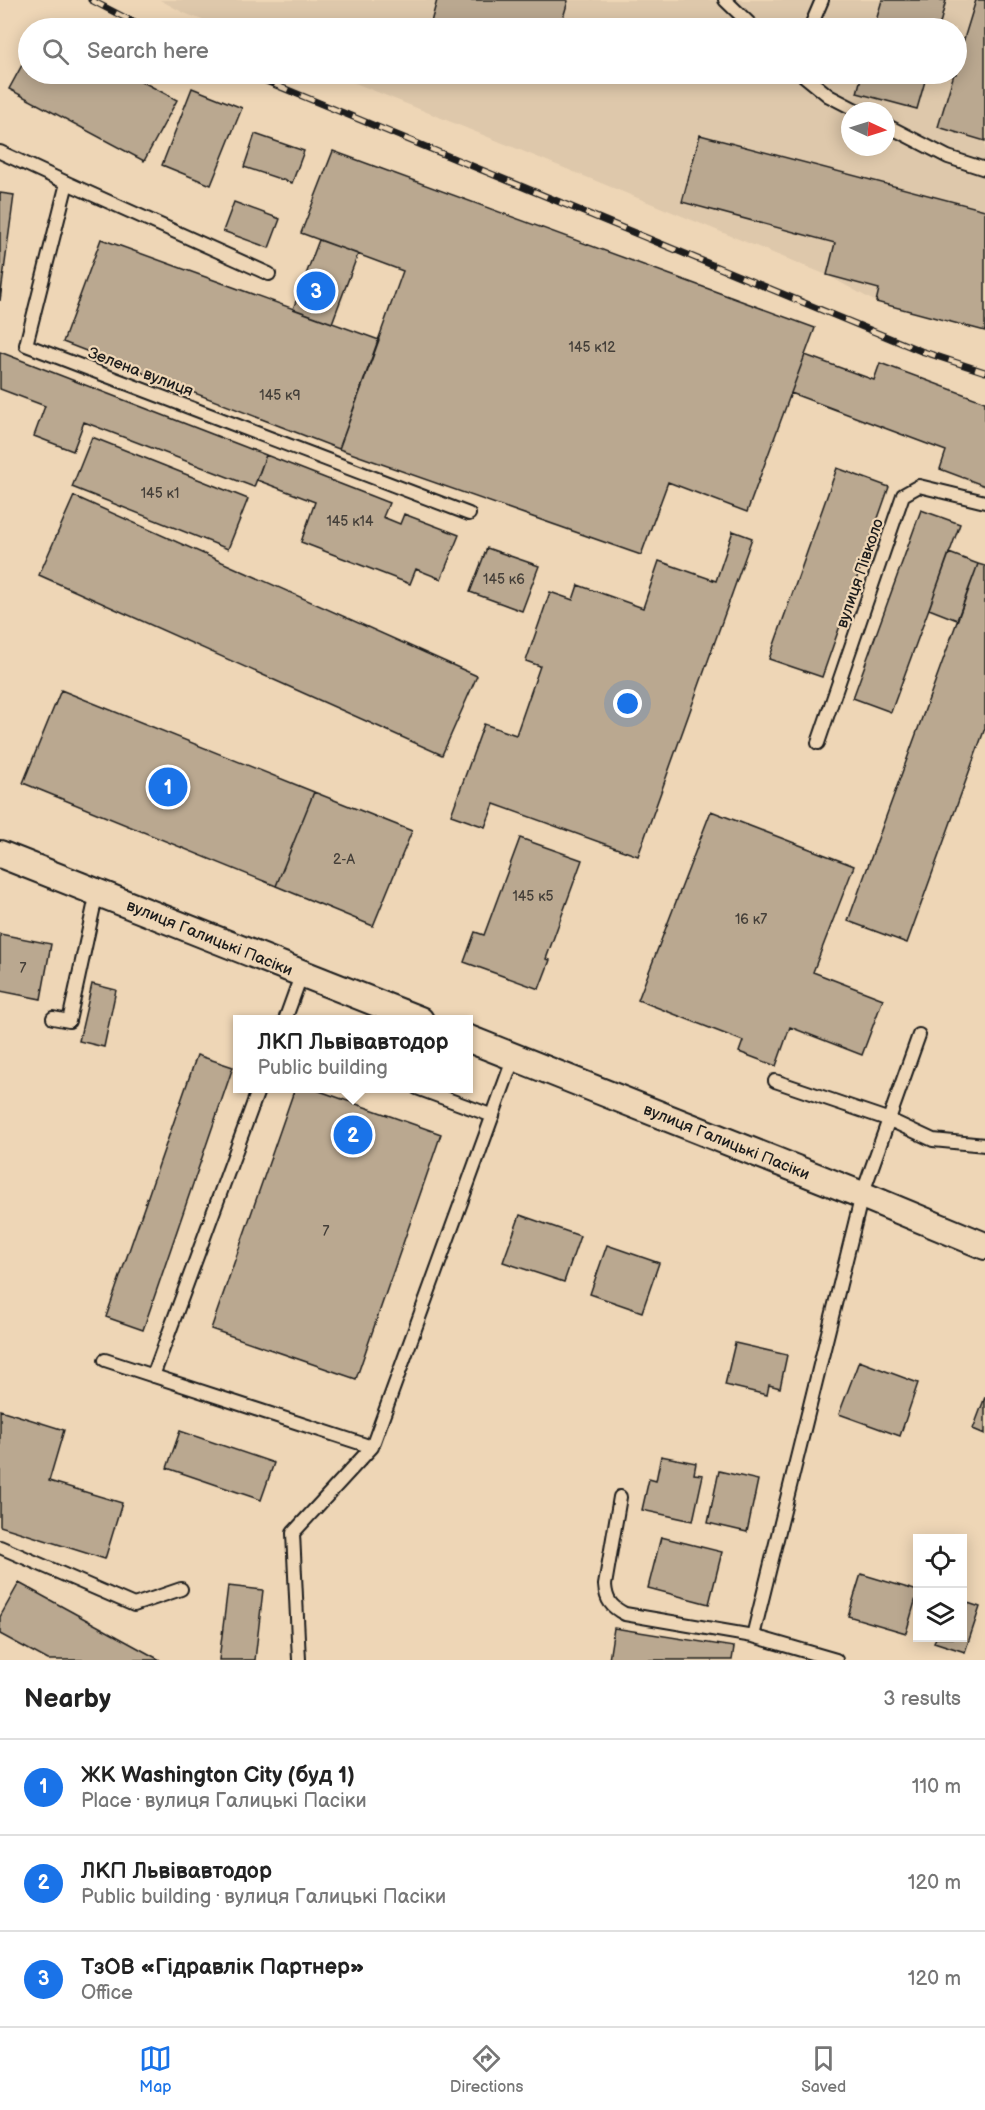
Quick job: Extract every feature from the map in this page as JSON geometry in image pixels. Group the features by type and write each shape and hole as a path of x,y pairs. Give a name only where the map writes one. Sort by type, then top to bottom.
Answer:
{"street":[{"name":"вулиця Галицькі Пасіки","path":"0,854 407,1015"},
{"name":"вулиця Галицькі Пасіки","path":"473,1041 985,1246"}],"lane":[{"path":"724,0 743,18"},
{"path":"814,18 822,0"},
{"path":"814,84 841,102"},
{"path":"895,130 948,157 985,169"},
{"path":"0,152 269,274"},
{"name":"Зелена вулиця","path":"67,183 26,345 469,514"},
{"name":"вулиця Півколо","path":"818,743 903,495 919,486 985,502"},
{"path":"53,1018 69,1021 97,892"},
{"path":"287,1015 302,973"},
{"path":"753,1636 862,1195 919,1035"},
{"path":"299,1660 293,1533 372,1447 514,1057"},
{"path":"775,1081 890,1120 933,1140 985,1145"},
{"path":"153,1376 258,1093"},
{"path":"428,1093 493,1116"},
{"path":"105,1360 372,1447"},
{"path":"620,1497 605,1585 606,1597 613,1608 625,1614 753,1636 836,1660"},
{"path":"0,1547 134,1605 181,1589"}],"shaded area":[{"path":"160,0 985,0 985,331 876,302 827,275 358,84 967,84 967,18 197,18"}],"building":[{"path":"437,0 568,1 563,18 432,18"},
{"path":"882,0 946,0 942,18 877,18"},
{"path":"976,0 985,0 985,141 938,127 951,84 967,84 967,29"},
{"path":"18,72 18,84 147,84 177,100 144,161 9,89"},
{"path":"859,84 924,84 917,109 857,93"},
{"path":"192,88 242,108 211,185 162,165"},
{"path":"255,134 304,151 292,183 244,167"},
{"path":"700,135 985,210 985,331 876,302 879,289 827,275 835,243 682,202"},
{"path":"333,151 815,328 747,512 668,482 641,555 339,449 403,271 301,233"},
{"path":"0,193 14,195 0,301"},
{"path":"234,202 280,219 269,248 223,231"},
{"path":"101,239 379,340 339,449 63,342"},
{"path":"319,240 358,254 332,323 293,309"},
{"path":"0,352 266,455 254,487 84,422 73,451 34,436 45,406 0,389"},
{"path":"805,355 874,380 880,363 985,402 985,486 940,469 946,451 791,393"},
{"path":"92,437 248,499 228,549 72,487"},
{"path":"266,455 389,503 383,517 400,524 404,514 459,535 441,579 416,569 410,584 301,542 315,502 257,480"},
{"path":"837,468 889,487 822,677 769,659"},
{"path":"74,496 477,676 442,755 39,575"},
{"path":"921,510 960,524 891,712 853,698"},
{"path":"733,531 752,538 638,856 494,804 485,827 451,815 484,724 516,735 540,666 526,661 550,592 573,600 578,585 643,608 659,561 716,581"},
{"path":"487,548 539,566 522,611 470,592"},
{"path":"949,553 978,564 957,620 929,609"},
{"path":"978,564 985,566 985,728 907,943 848,921"},
{"path":"61,690 314,792 276,886 23,783"},
{"path":"314,792 412,831 373,926 276,886"},
{"path":"711,811 854,866 813,972 883,999 862,1055 790,1027 776,1066 739,1052 743,1041 638,1000"},
{"path":"520,838 582,860 546,959 550,960 539,989 464,962 475,932 484,935"},
{"path":"0,934 51,944 41,999 0,991"},
{"path":"92,984 116,990 104,1047 79,1041"},
{"path":"197,1055 233,1067 143,1330 106,1317"},
{"path":"293,1093 325,1093 441,1134 356,1379 211,1329"},
{"path":"520,1215 580,1236 564,1282 503,1262"},
{"path":"607,1245 659,1263 642,1312 590,1294"},
{"path":"735,1343 787,1355 780,1388 769,1385 767,1395 725,1385"},
{"path":"859,1361 918,1383 900,1436 839,1414"},
{"path":"985,1397 985,1434 973,1429"},
{"path":"0,1410 64,1430 49,1481 122,1503 105,1559 0,1526"},
{"path":"180,1431 274,1463 261,1500 167,1468"},
{"path":"661,1456 696,1463 694,1474 703,1475 693,1521 642,1510 649,1479 656,1481"},
{"path":"719,1471 758,1480 747,1532 708,1523"},
{"path":"661,1537 722,1552 709,1604 648,1588"},
{"path":"861,1574 913,1590 913,1608 906,1633 848,1616"},
{"path":"19,1583 160,1660 48,1660 0,1634 0,1617"},
{"path":"228,1586 263,1590 255,1660 219,1660"},
{"path":"967,1603 980,1607 965,1652 934,1642 967,1642"},
{"path":"614,1628 734,1647 732,1660 609,1660"}],"railway":[{"path":"91,0 126,18"},
{"path":"273,84 921,351 985,372"}],"place":[{"name":"ТзОВ «Гідравлік Партнер»","path":"316,291"},
{"name":"ЖК Washington City (буд 1)","path":"168,787"},
{"name":"ЛКП Львівавтодор","path":"353,1135"}]}
